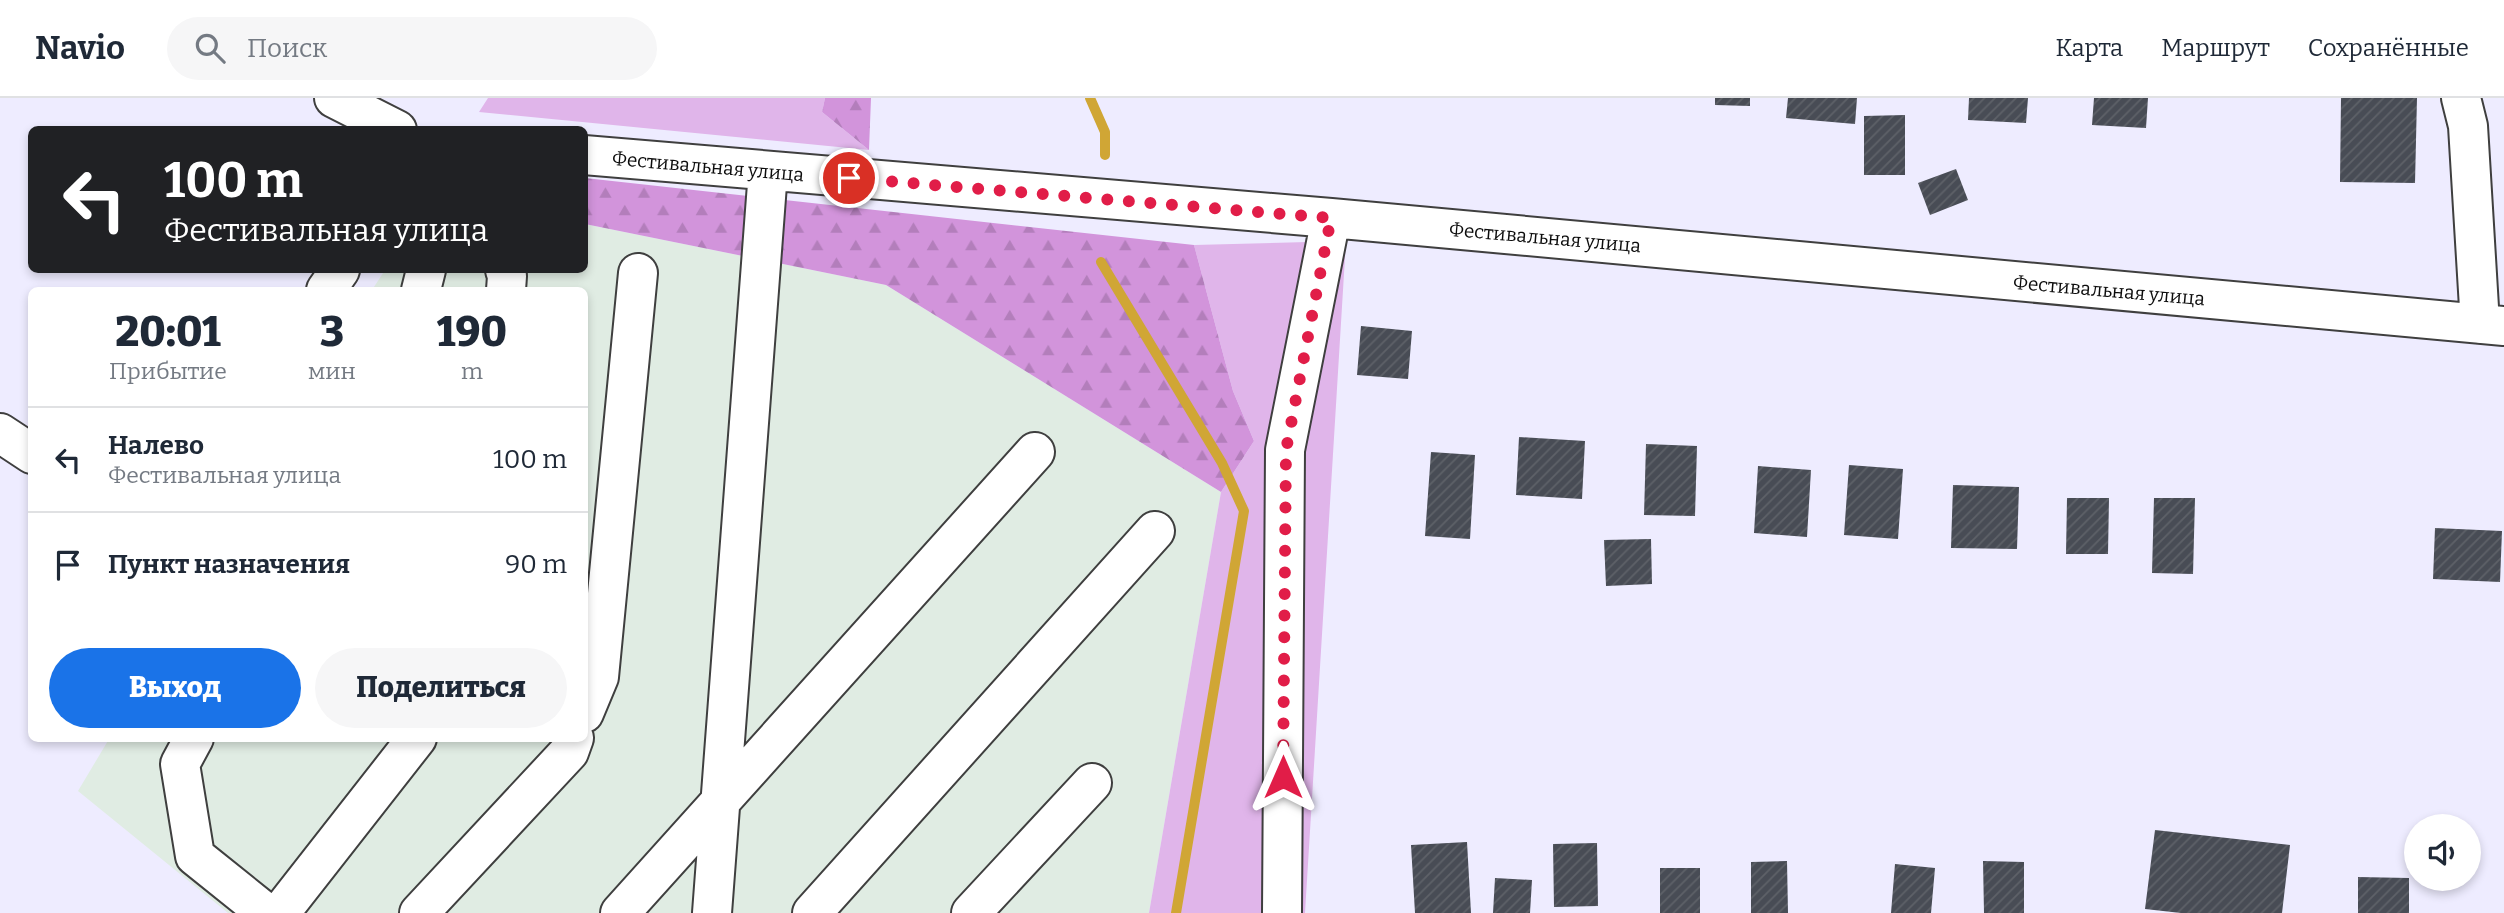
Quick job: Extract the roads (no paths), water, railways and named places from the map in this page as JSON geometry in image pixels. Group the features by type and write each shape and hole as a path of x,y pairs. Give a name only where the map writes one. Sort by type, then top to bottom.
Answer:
{"street":[{"path":"334,98 389,126"},
{"path":"2462,98 2468,126 2492,325"},
{"name":"Фестивальная улица","path":"588,155 1331,218 2492,325"},
{"path":"712,913 768,171"},
{"path":"1282,913 1286,450 1331,218"},
{"path":"588,703 599,677 638,273"},
{"path":"0,433 28,451"},
{"path":"620,913 1035,453"},
{"path":"812,913 1155,531"},
{"path":"192,742 180,764 195,856 266,913"},
{"path":"280,913 413,742"},
{"path":"419,913 569,752 573,742"},
{"path":"971,913 1092,783"}],"waterway":[{"path":"1090,98 1105,132 1105,155"},
{"path":"1101,262 1222,463 1244,511 1176,913"}]}
